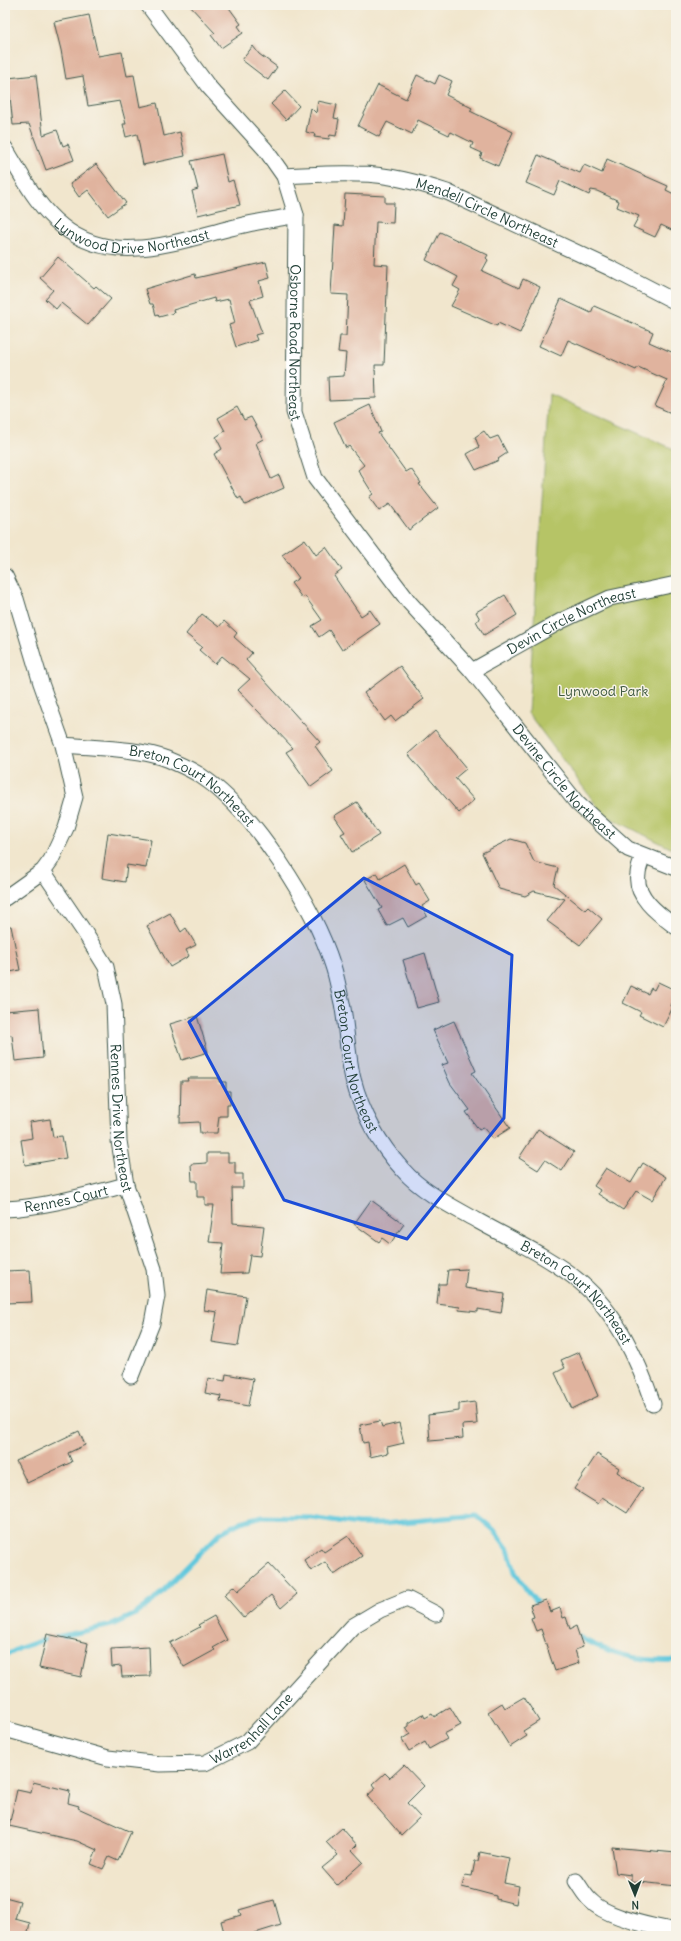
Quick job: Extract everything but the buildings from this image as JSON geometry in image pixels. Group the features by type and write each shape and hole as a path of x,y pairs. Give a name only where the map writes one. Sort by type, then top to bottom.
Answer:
{"street":[{"name":"Osborne Road Northeast","path":"148,5 208,86 266,149 284,176 296,215 294,412 315,478 409,602 472,670"},
{"name":"Lynwood Drive Northeast","path":"5,148 38,202 62,227 92,244 119,250 149,248 241,225 296,215"},
{"name":"Mendell Circle Northeast","path":"284,176 359,174 402,179 426,185 447,192 610,268 676,302"},
{"path":"5,576 16,599 63,745 75,797 66,828 51,860 43,871 5,898"},
{"name":"Devin Circle Northeast","path":"472,670 561,621 610,598 676,584"},
{"name":"Devine Circle Northeast","path":"472,670 578,803 628,850 676,868"},
{"name":"Breton Court Northeast","path":"63,745 137,752 166,758 201,775 227,796 264,840 296,888 320,935 333,967 339,993 353,1078 364,1110 378,1140 404,1172 428,1191 560,1266 582,1283 604,1306 620,1330 641,1370 653,1404"},
{"path":"644,856 637,875 641,892 658,914 676,926"},
{"name":"Rennes Drive Northeast","path":"43,871 106,967 114,1004 119,1141 126,1185 154,1269 157,1296 152,1323 131,1376"},
{"name":"Rennes Court","path":"5,1209 23,1208 54,1202 126,1185"},
{"name":"Warrenhall Lane","path":"5,1729 108,1758 160,1764 205,1762 247,1742 353,1626 380,1610 407,1599 436,1614"},
{"path":"576,1881 591,1902 608,1912 653,1927 676,1931"}],"highlighted area":[{"path":"364,878 512,955 504,1118 407,1239 284,1200 189,1022"}],"green space":[{"name":"Lynwood Park","path":"549,394 676,450 676,851 603,814 528,713"}],"waterway":[{"path":"5,1656 20,1648 43,1640 112,1625 134,1615 153,1601 220,1533 241,1522 263,1516 311,1517 358,1524 382,1524 476,1515 494,1530 508,1549 515,1572 541,1608"},
{"path":"574,1634 597,1646 623,1655 650,1660 676,1660"}]}
